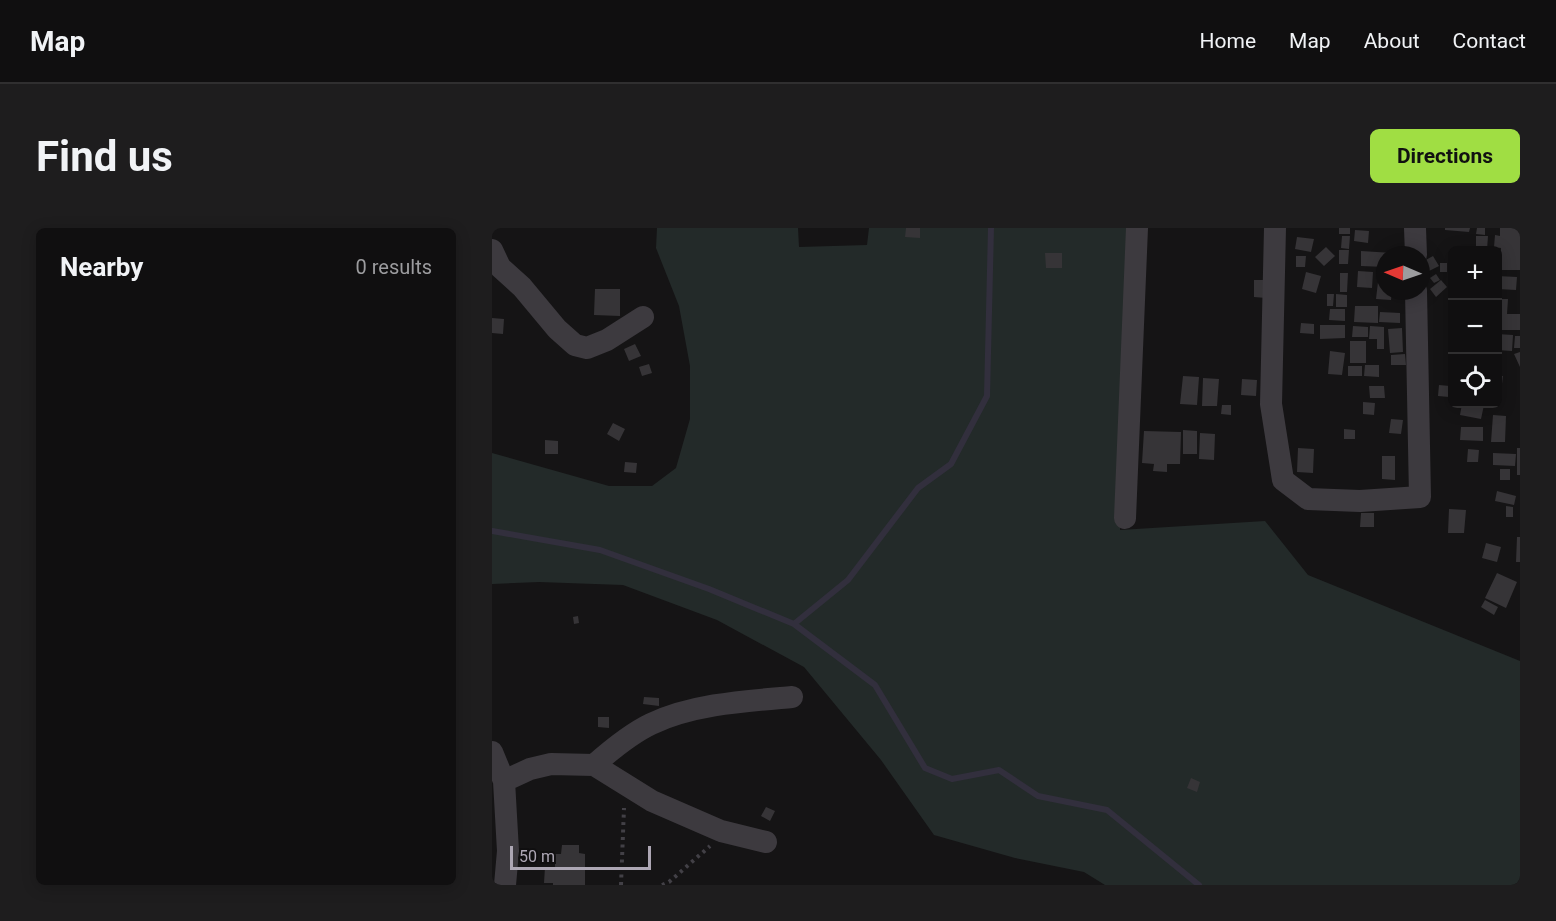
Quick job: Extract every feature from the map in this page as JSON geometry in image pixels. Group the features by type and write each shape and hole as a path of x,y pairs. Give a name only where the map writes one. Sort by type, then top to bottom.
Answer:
{"street":[{"path":"1125,518 1137,228"},
{"path":"1275,228 1271,404 1283,480 1308,499 1359,501 1420,497 1416,300"},
{"path":"1415,228 1416,246"},
{"path":"492,250 500,267 522,287 557,328 575,345 587,348 607,340 643,317"},
{"path":"601,769 614,747 651,724 732,702 792,697"},
{"path":"492,752 504,781 508,851 505,885"},
{"path":"504,781 530,769 551,764 601,769 652,801 723,832 766,842"}],"path":[{"path":"601,769 618,791 625,811 621,885"},
{"path":"662,885 669,882 705,852 723,832"}],"shaded area":[{"path":"657,228 798,228 799,247 867,245 869,228 1135,228 1120,530 1265,521 1308,575 1520,661 1520,885 1105,885 1084,872 1015,858 934,835 881,760 804,667 717,620 623,585 539,582 492,584 492,453 609,486 652,486 676,468 690,419 690,366 679,306 656,248"}],"building":[{"path":"906,228 920,228 920,238 905,237"},
{"path":"1339,228 1350,228 1350,234 1339,234"},
{"path":"1445,228 1470,228 1469,232 1445,230"},
{"path":"1477,228 1485,228 1485,235 1476,234"},
{"path":"1500,228 1520,228 1520,270 1502,270 1502,246 1494,246 1495,235 1500,236"},
{"path":"1355,230 1369,231 1368,243 1354,241"},
{"path":"1342,236 1350,236 1349,249 1341,248"},
{"path":"1476,236 1488,236 1487,246 1476,246"},
{"path":"1297,237 1314,239 1311,252 1295,249"},
{"path":"1326,247 1335,256 1324,266 1315,257"},
{"path":"1339,250 1349,250 1348,264 1339,264"},
{"path":"1361,251 1376,252 1376,267 1361,266"},
{"path":"1045,253 1062,253 1062,268 1046,268"},
{"path":"1296,256 1306,256 1305,267 1296,267"},
{"path":"1433,256 1439,266 1430,270 1430,258"},
{"path":"1440,263 1447,263 1447,272 1440,272"},
{"path":"1358,271 1373,272 1372,288 1357,287"},
{"path":"1306,272 1321,276 1316,293 1302,289"},
{"path":"1340,273 1348,273 1347,292 1340,292"},
{"path":"1436,274 1440,280 1434,283 1430,278"},
{"path":"1502,276 1517,277 1516,290 1502,289"},
{"path":"1254,280 1267,280 1266,298 1254,297"},
{"path":"1441,280 1447,287 1436,297 1430,289"},
{"path":"595,289 620,289 620,316 594,315"},
{"path":"1327,294 1334,294 1333,306 1327,306"},
{"path":"1336,294 1347,295 1347,307 1336,307"},
{"path":"1502,299 1508,299 1507,314 1520,314 1520,330 1502,330"},
{"path":"1355,306 1378,306 1378,323 1354,322"},
{"path":"1330,309 1345,309 1345,321 1329,320"},
{"path":"1380,312 1400,313 1400,323 1379,322"},
{"path":"492,318 504,319 503,334 492,333"},
{"path":"1301,323 1314,324 1314,334 1300,333"},
{"path":"1320,325 1345,325 1345,338 1320,339"},
{"path":"1353,326 1368,327 1368,337 1352,337"},
{"path":"1370,326 1384,327 1384,349 1377,349 1377,339 1369,339"},
{"path":"1402,328 1403,352 1390,353 1388,329"},
{"path":"1502,334 1513,335 1512,351 1502,350"},
{"path":"1515,336 1520,336 1520,348 1514,348"},
{"path":"1350,341 1366,341 1366,363 1350,363"},
{"path":"635,344 641,356 629,361 624,349"},
{"path":"1330,351 1345,353 1342,375 1328,374"},
{"path":"1520,352 1520,367 1514,354"},
{"path":"1405,354 1406,365 1391,365 1391,355"},
{"path":"649,364 652,373 642,376 639,367"},
{"path":"1365,365 1379,365 1379,377 1364,376"},
{"path":"1348,366 1362,366 1362,376 1348,376"},
{"path":"1183,376 1199,377 1197,405 1180,404"},
{"path":"1203,378 1219,379 1217,406 1202,406"},
{"path":"1242,379 1257,380 1256,396 1241,395"},
{"path":"1439,385 1448,386 1448,397 1438,396"},
{"path":"1369,386 1384,386 1385,398 1370,398"},
{"path":"1363,402 1375,403 1374,415 1363,414"},
{"path":"1222,405 1231,405 1231,415 1221,414"},
{"path":"1461,408 1483,408 1481,419 1460,415"},
{"path":"1493,415 1506,416 1505,442 1491,442"},
{"path":"1391,419 1403,420 1401,434 1389,433"},
{"path":"613,423 625,429 619,441 607,434"},
{"path":"1461,427 1483,427 1483,441 1460,440"},
{"path":"1344,429 1355,430 1355,439 1344,439"},
{"path":"1183,430 1197,431 1197,454 1183,454"},
{"path":"1144,431 1181,432 1180,464 1167,464 1167,472 1153,471 1154,464 1142,463"},
{"path":"1200,433 1215,434 1214,460 1199,459"},
{"path":"545,440 558,441 558,454 545,454"},
{"path":"1298,448 1314,449 1313,473 1297,472"},
{"path":"1517,448 1520,448 1520,475 1517,475"},
{"path":"1468,449 1479,450 1478,462 1467,462"},
{"path":"1493,453 1516,454 1515,466 1493,465"},
{"path":"1382,456 1395,456 1395,480 1382,479"},
{"path":"625,462 637,463 636,473 624,472"},
{"path":"1500,469 1510,469 1510,480 1500,480"},
{"path":"1497,491 1516,496 1514,505 1495,501"},
{"path":"1506,506 1513,507 1513,517 1506,517"},
{"path":"1449,509 1466,510 1464,533 1448,533"},
{"path":"1361,513 1374,513 1374,527 1360,527"},
{"path":"1517,537 1520,537 1520,562 1516,562"},
{"path":"1486,543 1501,547 1497,562 1482,558"},
{"path":"1497,573 1517,582 1506,608 1485,598"},
{"path":"1485,600 1498,607 1494,615 1481,607"},
{"path":"578,616 579,623 574,624 573,617"},
{"path":"644,697 659,698 659,706 643,704"},
{"path":"598,717 609,717 609,728 598,727"},
{"path":"1191,778 1200,782 1197,792 1187,788"},
{"path":"766,807 775,811 770,821 761,816"},
{"path":"562,845 579,845 579,853 585,854 585,885 544,883 545,867 555,867 555,854 561,854"}],"waterway":[{"path":"794,624 848,580 918,488 951,464 987,396 991,228"},
{"path":"492,531 600,550 709,589 794,624 875,685 925,768 952,779 999,770 1038,796 1107,810 1199,885"}]}
